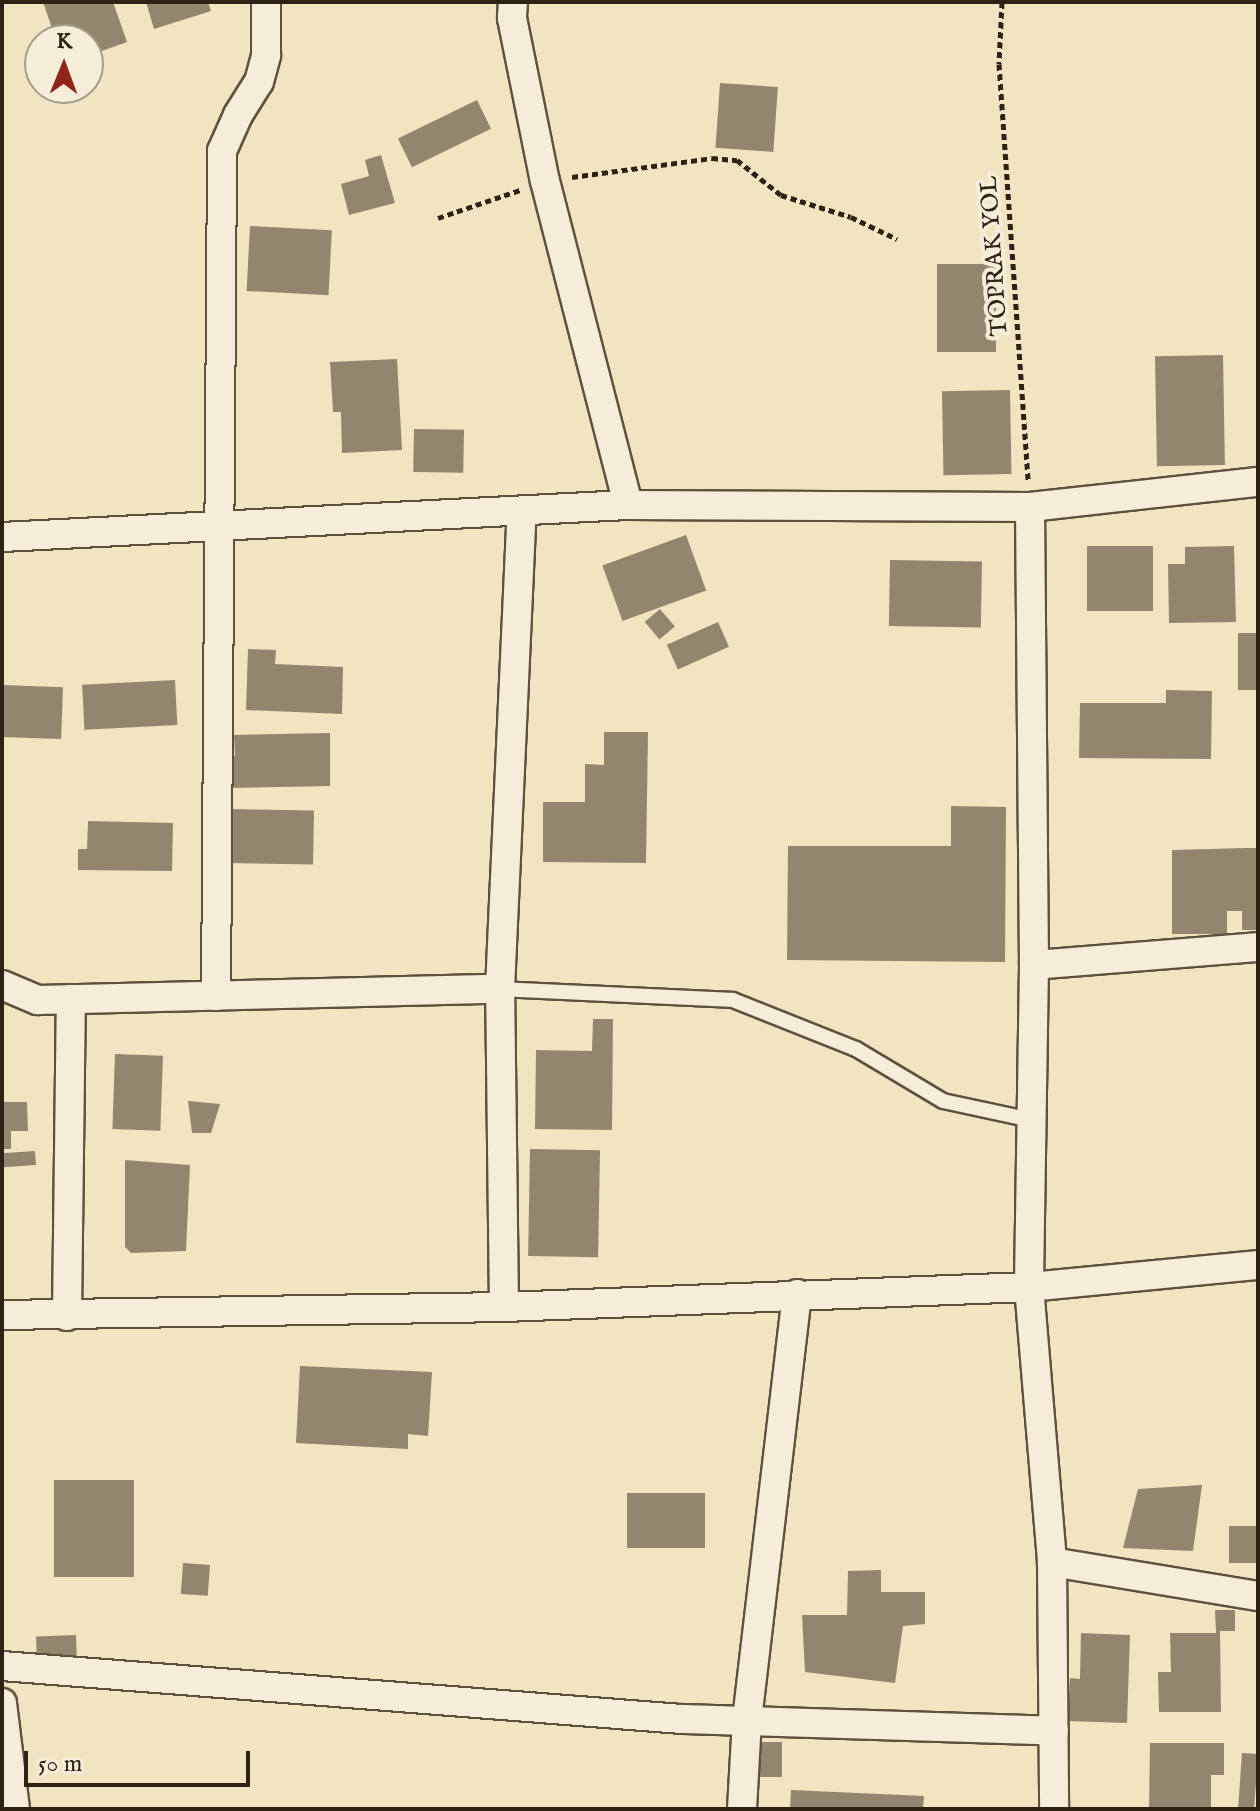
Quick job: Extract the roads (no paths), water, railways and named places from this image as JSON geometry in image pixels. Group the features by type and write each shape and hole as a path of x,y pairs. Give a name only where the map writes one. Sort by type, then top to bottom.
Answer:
{"street":[{"path":"216,996 222,526 222,151 238,115 259,82 266,55 266,2"},
{"path":"513,2 512,18 545,181 628,505"},
{"path":"2,537 628,505 1030,507 1258,482"},
{"path":"1030,507 1034,965 1029,1287 1052,1562 1054,1809"},
{"path":"504,1307 500,989 522,511"},
{"path":"1034,965 1258,947"},
{"path":"2,985 38,1000 500,989"},
{"path":"67,1316 71,999"},
{"path":"2,1315 504,1307 1029,1287 1258,1265"},
{"path":"742,1809 747,1720 797,1294"},
{"path":"1052,1562 1258,1596"},
{"path":"2,1666 682,1719 1054,1731"},
{"path":"2,1703 15,1809"}],"lane":[{"path":"500,989 733,1000 856,1049 943,1101 1032,1120"}]}
